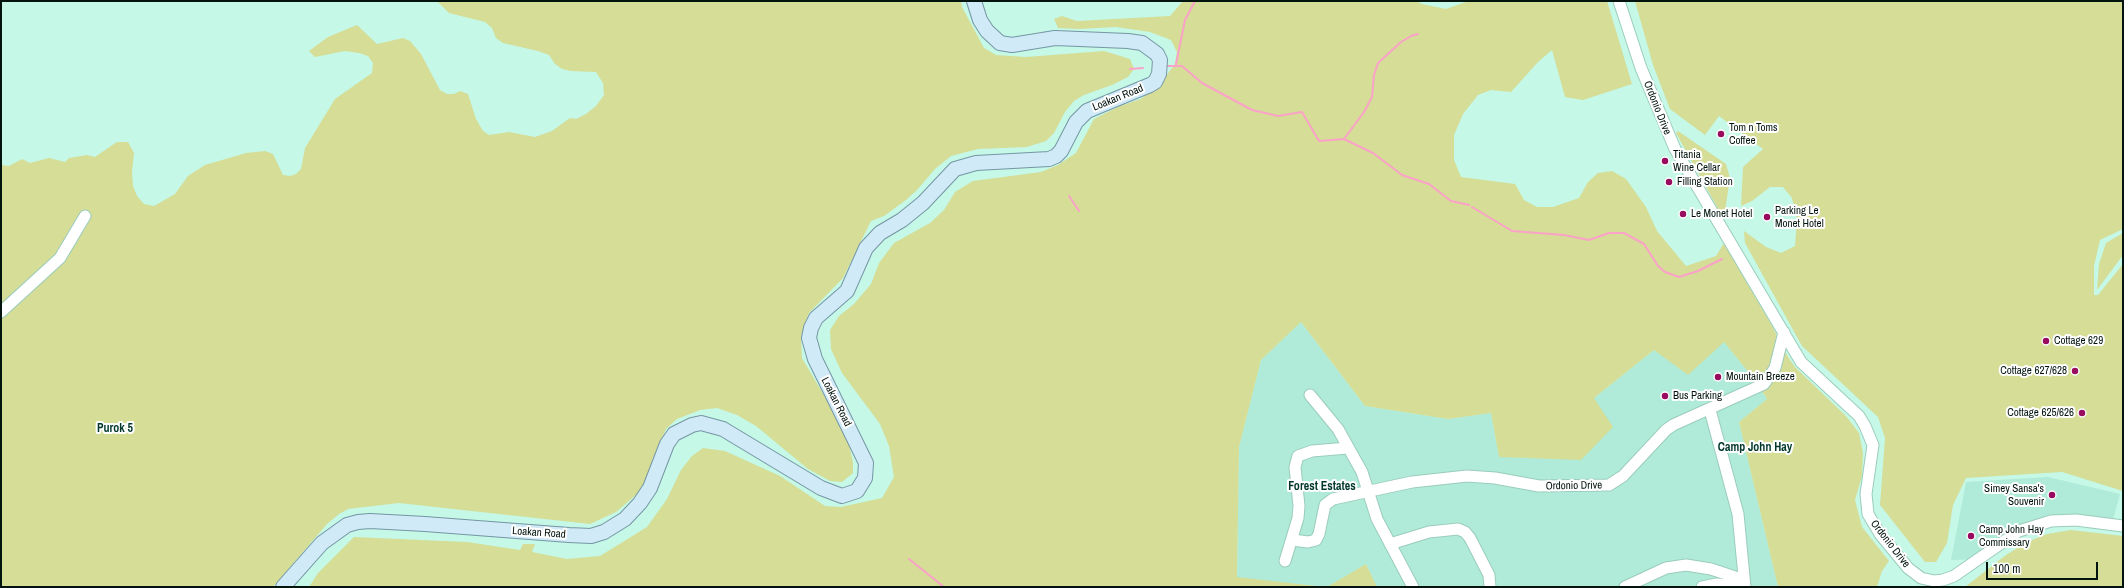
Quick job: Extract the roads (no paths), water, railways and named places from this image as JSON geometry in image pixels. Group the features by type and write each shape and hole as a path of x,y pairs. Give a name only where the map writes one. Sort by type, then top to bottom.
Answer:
{"main road":[{"name":"Loakan Road","path":"283,587 322,543 341,529 358,522 370,521 425,524 591,536 604,532 625,519 640,503 650,488 667,444 674,434 692,425 701,423 723,429 827,490 842,496 857,491 865,478 866,464 815,359 809,338 810,328 816,318 847,291 866,248 880,233 902,220 923,203 955,169 976,163 1049,159 1056,156 1061,151 1080,117 1095,107 1150,85 1158,77 1160,67 1157,54 1153,49 1142,43 1055,38 1012,45 1000,43 980,20 974,1"}],"street":[{"name":"Ordonio Drive","path":"1619,1 1641,68 1670,139 1801,362 1859,416 1865,426 1873,445 1866,494 1868,514 1880,534 1908,568 1920,578 1934,581 1954,576 2019,531 2040,523 2076,520 2123,526"},
{"path":"1,312 60,258 85,216"},
{"name":"Ordonio Drive","path":"1292,540 1308,542 1316,540 1319,534 1323,511 1328,501 1369,490 1412,482 1467,476 1494,478 1540,486 1594,486 1609,484 1623,476 1666,430 1678,422 1710,410 1764,384 1771,376 1778,357 1784,332"},
{"name":"Ordonio Drive","path":"1778,357 1790,343"},
{"path":"1310,395 1331,420 1362,472 1377,519 1413,587"},
{"path":"1710,410 1738,514 1744,585"},
{"path":"1285,561 1298,518 1299,506 1295,467 1298,456 1312,451 1348,448"},
{"path":"1390,544 1428,532 1458,529 1470,538 1489,575 1490,587"},
{"path":"1625,587 1666,568 1686,565 1711,569 1744,585"},
{"path":"1702,587 1724,584 1744,585"}],"waterway":[{"path":"1176,64 1185,20 1195,1"},
{"path":"1344,139 1364,112 1372,97 1374,75 1378,63 1401,42 1418,34"},
{"path":"1165,66 1182,66 1202,83 1252,110 1278,116 1302,112 1319,141 1344,139 1373,153 1402,175 1429,184 1451,201 1469,205"},
{"path":"1130,69 1143,68"},
{"path":"1069,196 1079,211"},
{"path":"1472,207 1512,231 1564,235 1589,240 1609,233 1624,233 1644,244 1658,266 1665,272 1679,277 1698,271 1722,259"},
{"path":"909,559 944,587"}],"place":[{"name":"Tom n Toms Coffee","path":"1721,134"},
{"name":"Titania Wine Cellar","path":"1665,161"},
{"name":"Filling Station","path":"1669,182"},
{"name":"Le Monet Hotel","path":"1683,214"},
{"name":"Parking Le Monet Hotel","path":"1767,217"},
{"name":"Cottage 629","path":"2046,341"},
{"name":"Cottage 627/628","path":"2075,371"},
{"name":"Mountain Breeze","path":"1718,377"},
{"name":"Bus Parking","path":"1665,396"},
{"name":"Cottage 625/626","path":"2082,413"},
{"name":"Simey Sansa's Souvenir","path":"2052,495"},
{"name":"Camp John Hay Commissary","path":"1971,536"}],"district":[{"name":"Purok 5","path":"115,429"},
{"name":"Camp John Hay","path":"1755,448"},
{"name":"Forest Estates","path":"1322,487"}]}
